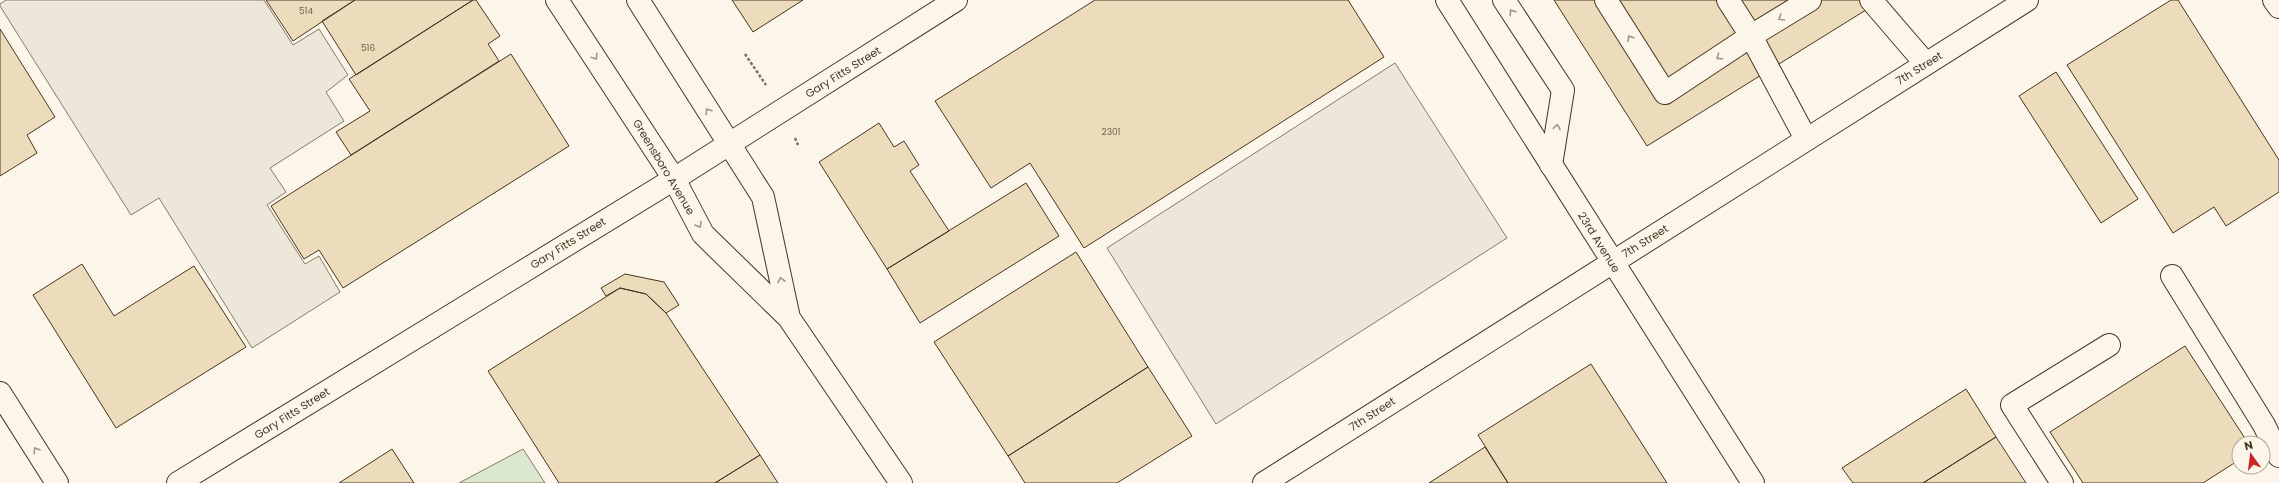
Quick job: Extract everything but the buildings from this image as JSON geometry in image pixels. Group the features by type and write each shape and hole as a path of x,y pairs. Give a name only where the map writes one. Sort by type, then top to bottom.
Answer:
{"main road":[{"name":"Greensboro Avenue","path":"557,0 674,179 704,234 789,318 901,483"},
{"name":"Greensboro Avenue","path":"638,0 763,197 789,318"},
{"name":"Gary Fitts Street","path":"178,483 674,179 956,0"},
{"name":"23rd Avenue","path":"1447,0 1753,483"},
{"path":"1504,0 1563,90 1551,165"},
{"path":"1606,0 1665,93 1751,36 1810,0"},
{"path":"1728,0 1751,36 1806,139"},
{"path":"1871,0 1926,64"},
{"name":"7th Street","path":"1264,483 2027,0"},
{"path":"2274,0 2279,7"},
{"path":"2172,276 2264,425 2279,456"},
{"path":"2062,483 2012,405 2109,345"},
{"path":"3,406 57,483"}],"green space":[{"path":"523,449 545,483 459,483"}],"shaded area":[{"path":"6,0 264,0 293,45 319,29 348,75 326,92 344,121 270,168 286,192 267,205 305,264 319,256 340,292 252,348 159,198 131,215 0,6 0,4"},
{"path":"1395,63 1507,238 1216,424 1107,248"}]}
